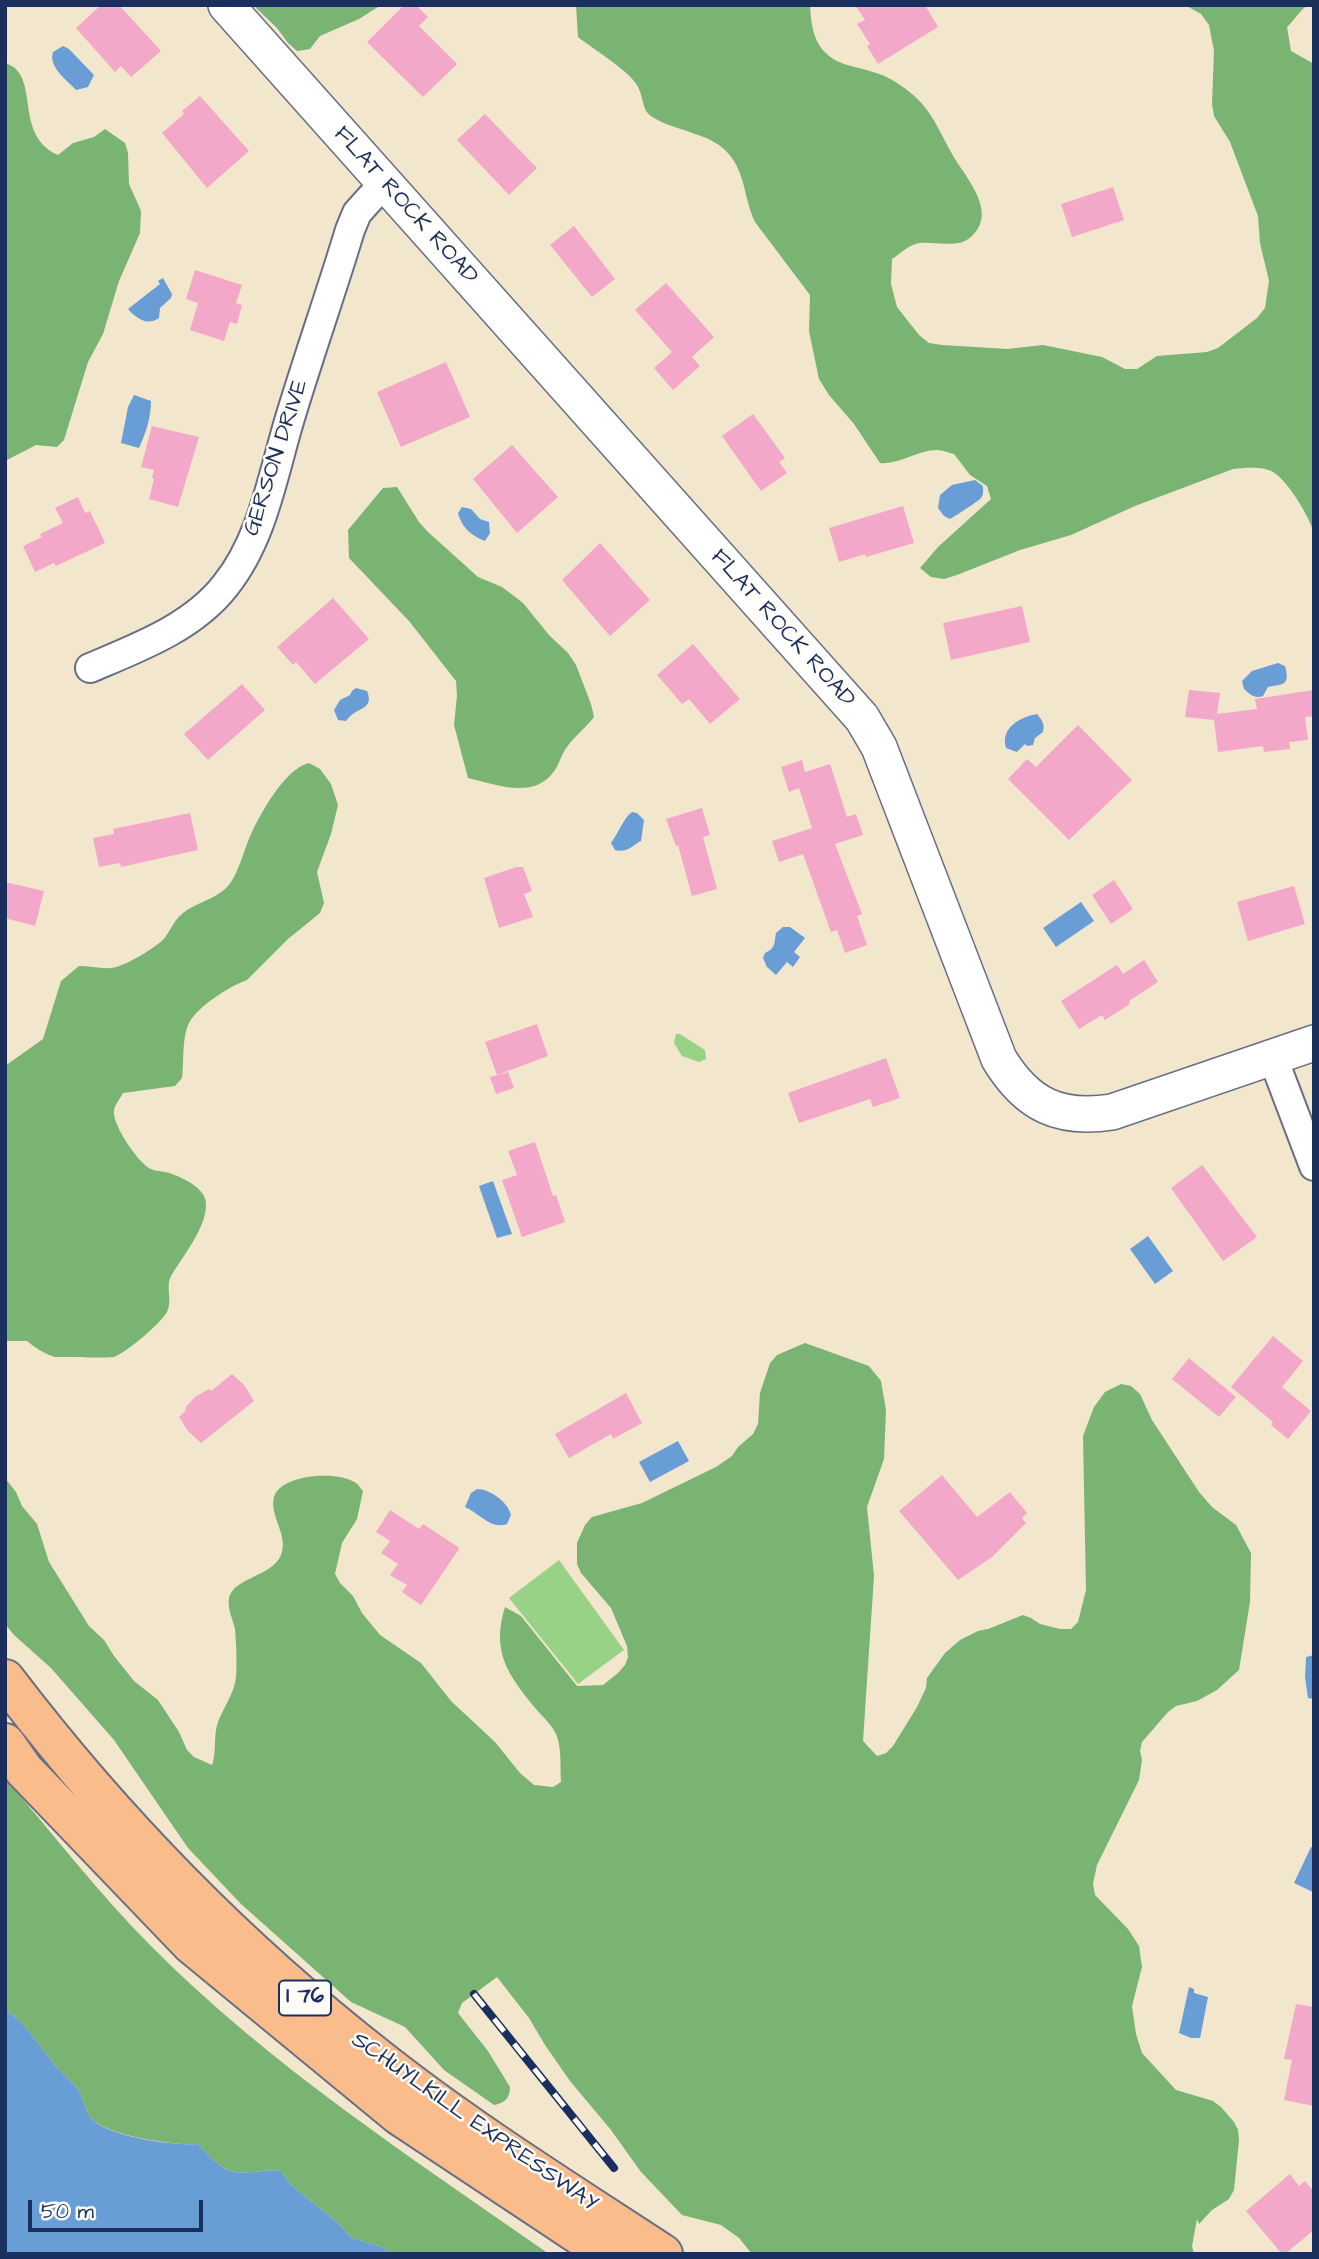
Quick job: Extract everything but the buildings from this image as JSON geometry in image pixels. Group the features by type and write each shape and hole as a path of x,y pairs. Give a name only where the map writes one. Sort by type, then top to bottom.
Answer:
{"highway":[{"name":"SCHUYLKILL EXPRESSWAY","path":"5,1679 127,1826 218,1919 280,1977 380,2060 449,2112 663,2254"},
{"name":"SCHUYLKILL EXPRESSWAY","path":"5,1744 24,1770 191,1944 400,2116 608,2254"}],"street":[{"name":"FLAT ROCK ROAD","path":"226,5 862,718 879,747 991,1041 1007,1073 1032,1099 1067,1113 1093,1115 1129,1108 1314,1043"},
{"name":"GERSON DRIVE","path":"90,668 181,625 204,608 225,587 241,563 260,519 357,213 384,183"},
{"path":"1273,1058 1314,1166"}],"green space":[{"path":"253,5 381,5 359,19 320,36 310,49 297,51"},
{"path":"576,5 810,5 816,38 827,54 844,64 891,80 910,92 925,107 981,205 979,227 966,241 953,244 919,243 908,247 892,259 891,284 897,307 919,335 929,343 942,345 1007,349 1043,345 1102,357 1125,369 1137,369 1157,356 1207,352 1218,348 1257,318 1265,308 1269,281 1260,243 1258,216 1230,142 1214,116 1214,51 1209,25 1201,14 1185,5 1309,5 1287,27 1291,51 1314,64 1314,533 1297,499 1273,472 1253,468 1233,469 1135,506 1071,535 1020,550 944,579 931,577 920,568 938,547 991,499 987,486 970,475 954,454 941,450 922,452 895,462 880,463 819,379 809,331 810,295 755,222 735,162 711,140 651,116 646,111 634,81 616,64 578,37"},
{"path":"5,63 16,69 22,79 31,120 44,146 58,155 73,143 94,137 105,129 125,143 129,184 141,211 140,233 119,281 103,334 88,362 64,440 57,447 36,445 5,461"},
{"path":"397,487 428,532 478,577 502,587 523,603 576,665 594,717 568,746 555,770 536,785 514,788 468,778 454,725 456,681 409,621 349,558 348,530 383,488"},
{"path":"309,763 320,769 331,784 338,805 317,872 324,903 320,913 288,939 247,980 231,987 196,1013 187,1028 182,1078 175,1086 123,1093 114,1109 122,1135 146,1166 189,1182 199,1189 205,1199 205,1214 198,1232 169,1280 167,1312 143,1337 114,1357 55,1357 27,1341 5,1341 5,1066 43,1039 61,981 79,966 111,968 131,961 163,940 182,914 226,888 268,803 291,773"},
{"path":"676,1034 705,1050 706,1059 699,1062 682,1056 674,1043"},
{"path":"805,1343 869,1366 881,1381 886,1410 884,1459 867,1507 874,1576 863,1741 877,1756 886,1753 893,1746 917,1707 926,1688 927,1678 945,1653 960,1640 1023,1615 1040,1624 1060,1629 1071,1629 1078,1622 1086,1590 1083,1436 1094,1407 1105,1392 1121,1384 1131,1386 1140,1394 1152,1420 1199,1492 1212,1507 1236,1525 1251,1553 1250,1602 1239,1670 1217,1690 1197,1701 1176,1706 1142,1742 1139,1780 1097,1865 1093,1884 1095,1895 1128,1929 1139,1946 1142,1967 1132,2006 1142,2053 1176,2090 1213,2101 1234,2122 1238,2130 1234,2190 1229,2199 1212,2210 1199,2224 1197,2219 1192,2246 1194,2254 752,2254 739,2238 721,2225 682,2215 641,2172 611,2130 570,2081 529,2018 497,1977 462,2003 458,2013 488,2051 510,2087 506,2100 494,2105 444,2070 405,2027 351,2002 241,1904 188,1848 114,1740 51,1668 5,1624 5,1478 37,1524 49,1562 89,1626 104,1640 134,1681 158,1700 179,1732 187,1750 194,1757 212,1765 217,1727 236,1679 235,1629 229,1610 229,1598 238,1586 270,1568 281,1555 283,1540 274,1511 274,1497 287,1483 298,1479 337,1476 348,1479 363,1491 357,1519 342,1543 335,1574 340,1583 353,1596 362,1613 380,1635 421,1663 451,1701 495,1742 520,1773 534,1785 553,1787 561,1782 558,1739 552,1727 517,1685 505,1662 500,1637 505,1607 521,1616 577,1686 603,1685 618,1673 628,1657 627,1646 611,1608 581,1573 577,1564 577,1543 585,1525 592,1517 642,1503 716,1467 732,1456 753,1434 758,1424 760,1393 770,1363 777,1355"},
{"path":"559,1560 624,1650 578,1684 509,1598"},
{"path":"5,1778 113,1906 197,1990 293,2071 343,2109 549,2254 391,2254 382,2247 352,2238 337,2222 291,2185 281,2171 230,2171 217,2163 198,2144 144,2139 115,2131 94,2121 77,2088 26,2028 5,2009"}],"water":[{"path":"63,46 94,75 88,87 76,90 56,68 53,52"},
{"path":"163,278 172,294 160,308 159,318 146,321 128,309 160,284 158,281"},
{"path":"134,395 151,401 148,425 139,448 121,443 128,407"},
{"path":"975,480 983,486 981,498 950,519 944,516 938,508 940,495 952,485"},
{"path":"462,507 471,509 480,519 489,522 490,533 485,541 464,527 458,513"},
{"path":"1278,663 1285,666 1287,678 1284,683 1268,687 1260,697 1252,696 1244,689 1242,681 1252,671"},
{"path":"356,688 367,691 367,705 346,721 338,720 334,710 340,700"},
{"path":"1037,714 1044,729 1035,738 1033,745 1025,744 1017,752 1006,748 1009,729 1018,721"},
{"path":"632,812 644,820 641,841 626,850 615,850 611,843"},
{"path":"1081,902 1094,921 1056,947 1043,928"},
{"path":"783,927 790,927 805,938 794,952 800,957 793,967 787,962 776,975 767,967 763,958 773,947 776,933"},
{"path":"493,1181 512,1234 497,1238 479,1186"},
{"path":"1148,1236 1173,1271 1155,1284 1130,1249"},
{"path":"678,1441 689,1461 650,1482 639,1462"},
{"path":"477,1489 493,1494 506,1505 511,1515 507,1524 490,1523 465,1507 471,1493"},
{"path":"1314,1655 1314,1699 1308,1698 1305,1677 1306,1657"},
{"path":"1311,1847 1314,1848 1313,1892 1294,1883"},
{"path":"1189,1987 1194,1989 1194,1993 1208,1997 1200,2038 1179,2033"},
{"path":"5,2009 26,2028 77,2088 91,2118 103,2127 144,2139 174,2144 198,2144 217,2163 230,2171 281,2171 291,2185 337,2222 352,2238 382,2247 391,2254 5,2254"}],"railway":[{"path":"474,1994 614,2168"}]}
